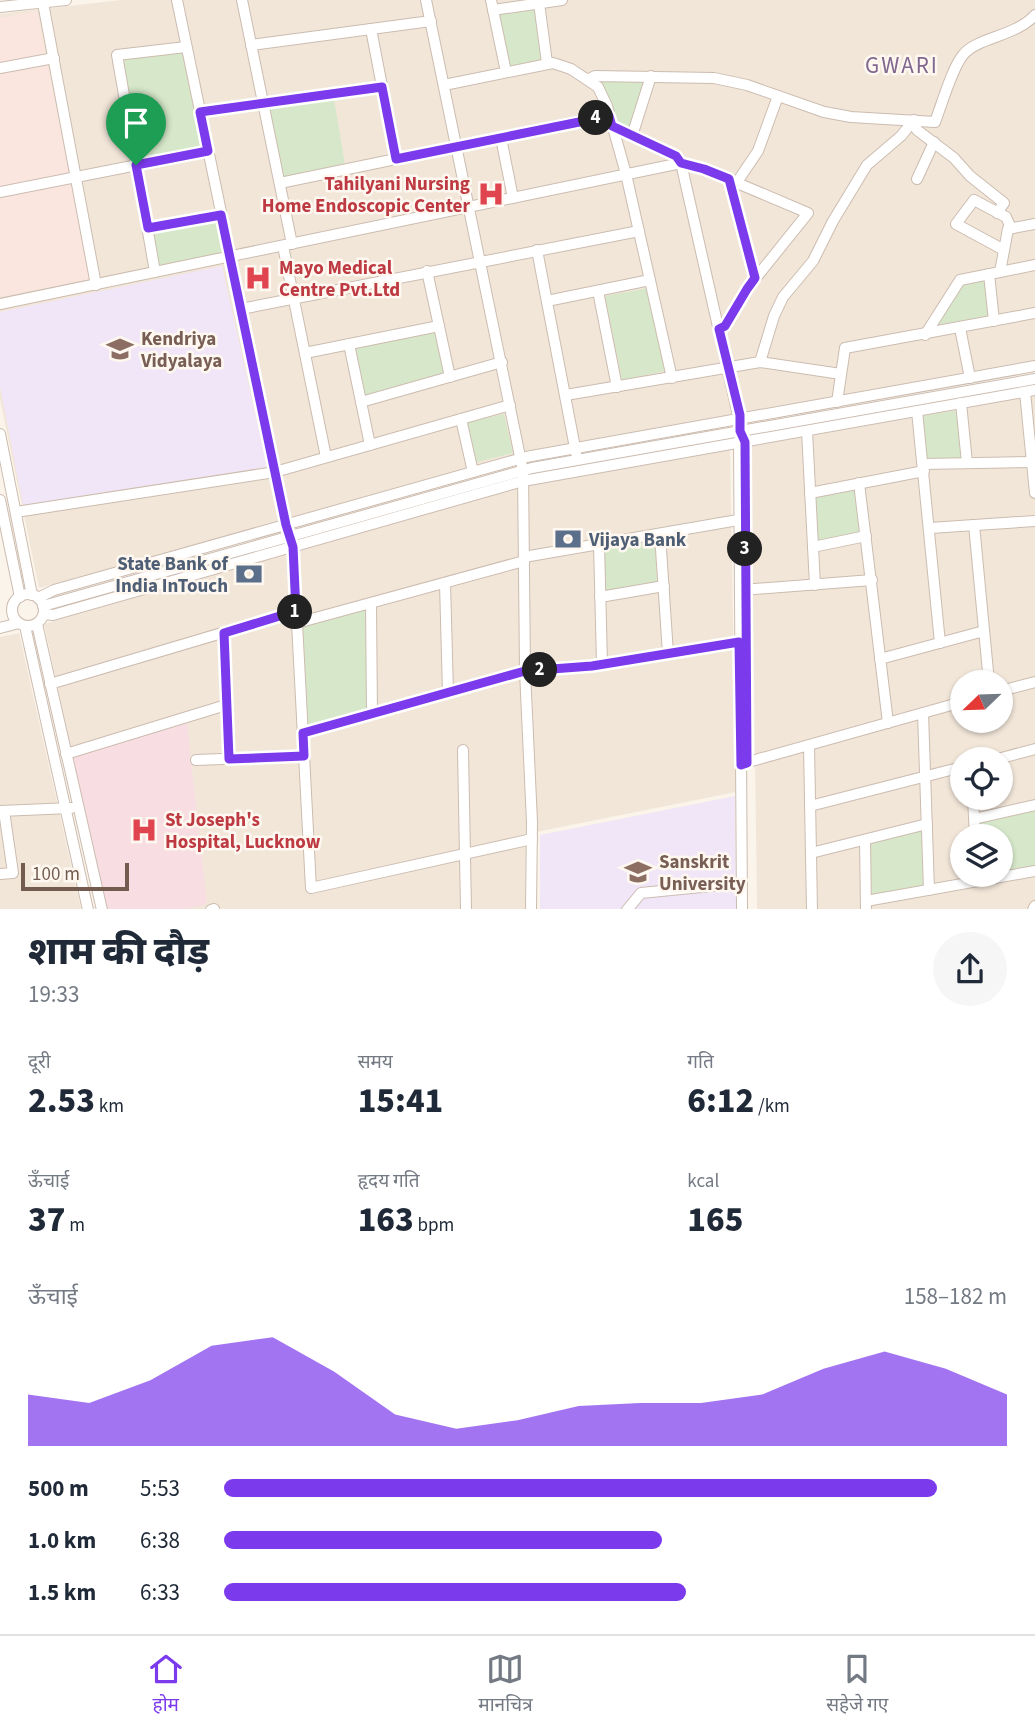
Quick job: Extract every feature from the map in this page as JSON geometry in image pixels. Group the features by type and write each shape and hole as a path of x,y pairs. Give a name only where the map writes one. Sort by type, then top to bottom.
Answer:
{"street":[{"path":"0,7 65,0"},
{"path":"177,0 290,536 297,617 311,888 532,839"},
{"path":"242,0 280,183 294,299 326,457"},
{"path":"426,0 521,458 525,671 532,839 531,909"},
{"path":"506,72 492,5 562,0"},
{"path":"43,2 96,285"},
{"path":"539,3 547,63"},
{"path":"589,79 595,76 713,78 747,85 824,112 851,117 935,121 964,52 1012,33 1035,15"},
{"path":"251,45 431,21"},
{"path":"371,29 396,159"},
{"path":"155,272 117,55 187,47"},
{"path":"0,68 54,58"},
{"path":"444,85 547,63 571,69 598,87 626,174 672,378"},
{"path":"632,136 651,76"},
{"path":"200,112 382,87"},
{"path":"733,181 758,151 778,96"},
{"path":"914,120 917,130 954,158 970,176 1004,203 997,212"},
{"path":"760,362 774,316 783,298 813,261 833,221 867,165 914,120"},
{"path":"280,183 501,138 611,121 632,136 676,156 681,163 729,369 741,434 744,764 742,909"},
{"path":"501,138 513,198"},
{"path":"917,179 934,142"},
{"path":"0,192 208,151"},
{"path":"0,304 681,163 704,169 808,213 755,278 725,326 719,329"},
{"path":"733,181 755,278"},
{"path":"1004,250 956,224 974,200 1006,217 1011,229"},
{"path":"148,228 221,215"},
{"path":"994,321 994,273 1004,250 1008,229 1035,224"},
{"path":"241,309 639,230"},
{"path":"537,250 576,454"},
{"path":"925,335 960,280 1035,265"},
{"path":"427,271 450,377"},
{"path":"547,301 650,280"},
{"path":"598,291 617,387"},
{"path":"836,402 845,348 1035,313"},
{"path":"305,353 439,326"},
{"path":"960,328 970,378"},
{"path":"349,344 370,445"},
{"path":"361,402 502,362"},
{"path":"566,395 760,362 841,374"},
{"path":"741,434 836,402 1035,366"},
{"path":"0,603 32,601 54,590 290,536 523,476 1035,379"},
{"path":"0,499 4,542 32,601 53,615 521,458 741,434 807,431 1030,391 1035,493"},
{"path":"961,403 967,463"},
{"path":"16,512 275,472 510,405"},
{"path":"917,411 940,643"},
{"path":"461,419 473,472"},
{"path":"807,431 815,585"},
{"path":"0,433 32,601 102,909"},
{"path":"741,434 738,520 742,590 739,642 749,909"},
{"path":"523,476 576,454"},
{"path":"810,493 859,484 923,467 1032,462"},
{"path":"859,484 888,723"},
{"path":"50,684 224,633 371,603 524,559 738,520"},
{"path":"930,528 1035,521"},
{"path":"974,525 988,670"},
{"path":"660,534 668,654"},
{"path":"813,547 866,536"},
{"path":"599,544 602,664"},
{"path":"742,590 872,580"},
{"path":"445,583 448,693"},
{"path":"600,597 664,586"},
{"path":"0,628 18,621 32,601"},
{"path":"371,603 372,714"},
{"path":"0,616 37,624"},
{"path":"18,621 66,808 88,909"},
{"path":"880,659 984,631"},
{"path":"224,633 229,759"},
{"path":"303,733 525,671 602,664 739,642"},
{"path":"1013,688 1035,682"},
{"path":"66,754 226,705"},
{"path":"744,764 950,705"},
{"path":"923,713 929,890"},
{"path":"808,745 812,909"},
{"path":"1013,755 1035,749"},
{"path":"463,750 466,909"},
{"path":"196,760 304,756"},
{"path":"810,806 950,770"},
{"path":"974,819 1035,805"},
{"path":"0,874 13,873 2,811 78,807"},
{"path":"974,810 974,824"},
{"path":"811,853 927,824"},
{"path":"865,840 866,905 950,885"},
{"path":"1013,874 1035,871"},
{"path":"627,909 641,893 742,883"}],"shaded area":[{"path":"121,0 1035,0 1035,361 527,451 39,588 0,399 0,14"},
{"path":"37,11 90,279 0,297 0,18"},
{"name":"Kendriya Vidyalaya","path":"222,266 267,467 23,505 0,386 0,312"},
{"path":"1035,394 1035,909 757,909 751,446"},
{"path":"730,449 736,792 526,834 525,909 106,909 44,624 515,487"},
{"path":"19,633 81,909 0,909 0,637"},
{"name":"St Joseph's Hospital, Lucknow","path":"187,723 207,904 188,909 106,909 73,757"},
{"name":"Sanskrit University","path":"735,796 736,909 540,909 540,835"}],"green space":[{"path":"536,7 544,60 509,67 498,12"},
{"path":"182,52 202,149 140,161 121,59"},
{"path":"600,80 646,80 630,131 616,124"},
{"path":"334,99 345,165 282,178 268,107"},
{"path":"216,216 223,253 158,265 151,229"},
{"path":"986,279 988,317 937,325 964,283"},
{"path":"648,288 665,371 622,380 605,296"},
{"path":"435,330 444,374 363,397 352,348"},
{"path":"959,410 963,458 926,461 921,416"},
{"path":"504,414 513,453 477,462 467,422"},
{"path":"856,489 862,534 815,542 813,498"},
{"path":"655,540 657,583 605,592 604,550"},
{"path":"367,610 368,709 308,726 303,626"},
{"path":"1035,809 1035,867 1013,871 1013,824 978,823"},
{"path":"922,830 925,887 872,896 870,842"}],"place":[{"name":"Tahilyani Nursing Home Endoscopic Center","path":"491,194"},
{"name":"Mayo Medical Centre Pvt.Ltd","path":"258,278"},
{"name":"Kendriya Vidyalaya","path":"120,349"},
{"name":"Vijaya Bank","path":"568,539"},
{"name":"State Bank of India InTouch","path":"249,574"},
{"name":"St Joseph's Hospital, Lucknow","path":"144,830"},
{"name":"Sanskrit University","path":"638,872"}],"district":[{"name":"GWARI","path":"902,65"}],"route":[{"path":"382,87 396,159 609,116 612,126 676,156 681,163 729,179 755,278 725,326 719,329 740,415 740,431 745,442 747,763 741,765 739,642 592,666 525,671 303,733 304,756 229,759 224,633 296,611 293,547 286,525 221,215 148,228 136,165 208,151 200,112 382,87"}]}
